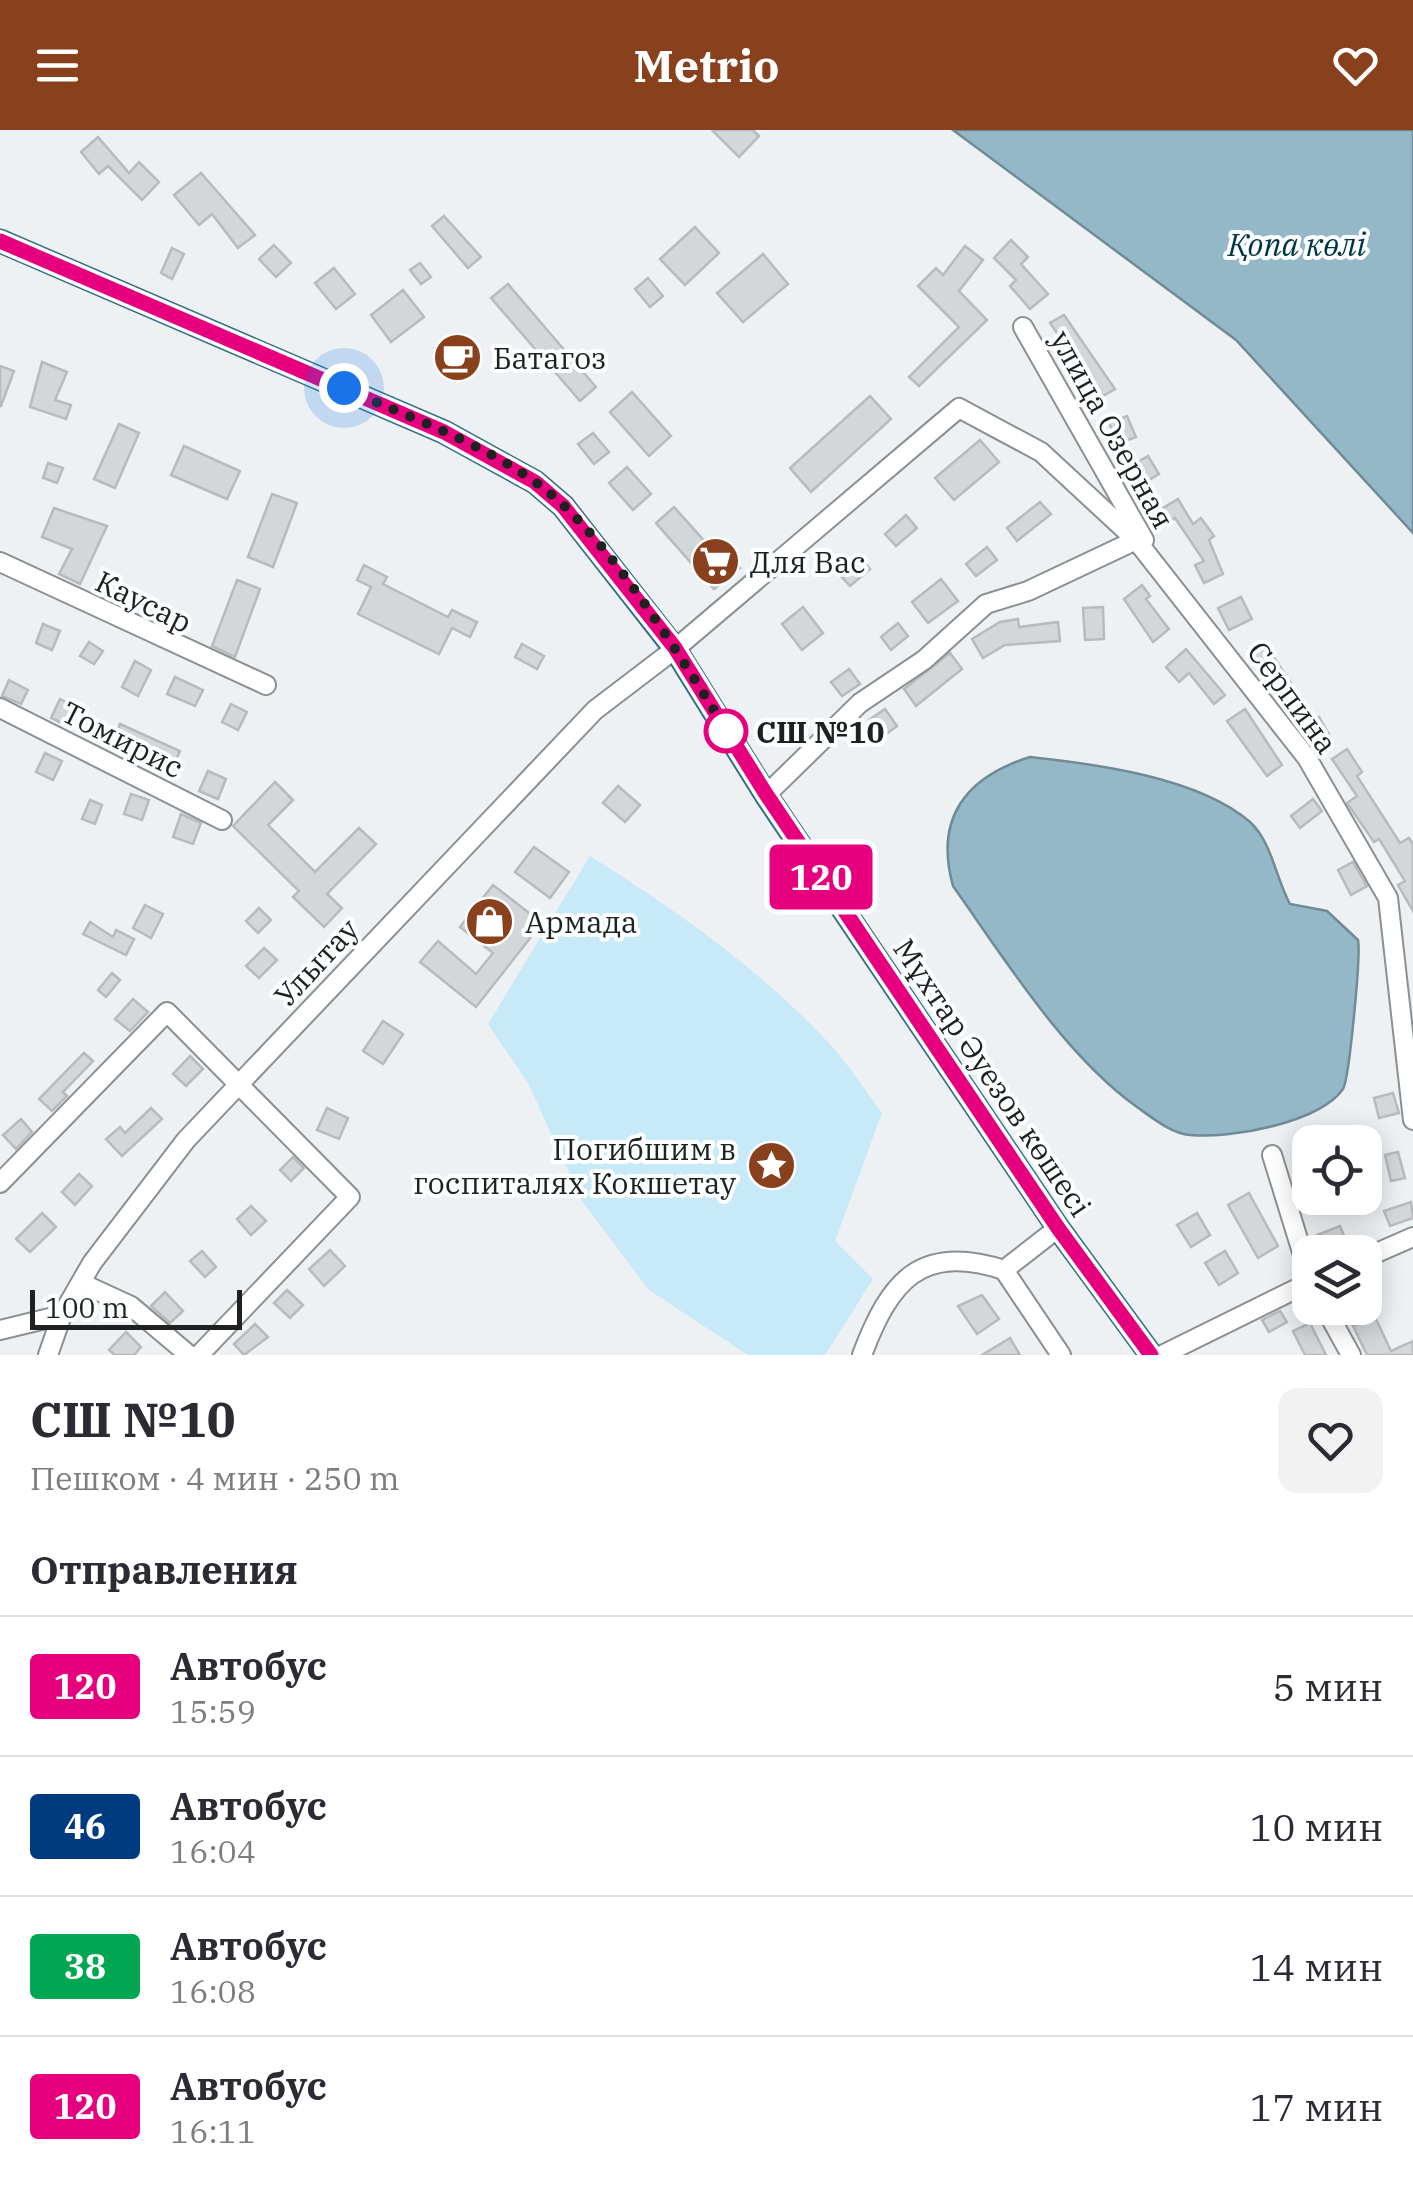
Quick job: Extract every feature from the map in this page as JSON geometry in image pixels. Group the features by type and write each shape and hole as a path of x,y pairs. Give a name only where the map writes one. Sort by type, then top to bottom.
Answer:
{"main road":[{"name":"Мұхтар Әуезов көшесі","path":"0,241 444,432 535,482 588,533 675,648 766,794 1058,1228 1151,1355"}],"street":[{"name":"улица Озерная","path":"1023,327 1154,559"},
{"name":"Улытау","path":"48,1355 62,1315 81,1283 186,1140 595,710 675,648 960,408"},
{"name":"Серпина","path":"960,408 1041,452 1136,540 1307,758 1388,898 1413,1120"},
{"path":"766,794 860,703 924,660 986,604 1028,591 1136,540"},
{"name":"Каусар","path":"0,562 206,662 266,685"},
{"name":"Томирис","path":"0,708 222,820"},
{"path":"0,1183 167,1012 350,1197 199,1355"},
{"path":"1272,1155 1296,1235"},
{"path":"1004,1270 1058,1228"},
{"path":"1382,1251 1413,1237"},
{"path":"862,1355 884,1303 908,1276 942,1260 960,1259 1004,1270 1061,1355"},
{"path":"81,1283 131,1306 189,1355"},
{"path":"1162,1355 1292,1289"},
{"path":"0,1330 62,1315"},
{"path":"1334,1325 1351,1355"}],"shaded area":[{"path":"590,856 683,918 772,988 834,1048 882,1113 835,1241 873,1279 825,1355 748,1355 649,1290 582,1201 528,1083 488,1024"}],"water":[{"name":"Қопа көлі","path":"953,130 1413,130 1413,533 1236,340"},
{"path":"1030,757 1145,775 1203,794 1228,807 1250,822 1264,840 1290,904 1327,911 1358,940 1348,1064 1343,1089 1331,1101 1295,1120 1250,1131 1207,1136 1183,1134 1155,1120 1110,1086 1060,1033 953,886 948,862 948,840 960,804 988,776"}],"building":[{"path":"712,130 753,130 759,136 739,157"},
{"path":"98,137 129,173 139,162 159,182 142,200 108,166 99,174 81,152"},
{"path":"201,173 255,235 238,248 212,214 199,225 174,195"},
{"path":"444,216 481,257 468,268 432,226"},
{"path":"695,227 719,253 685,285 660,259"},
{"path":"1011,240 1028,257 1021,264 1048,294 1030,309 1010,286 1016,280 994,258"},
{"path":"274,245 291,263 276,277 259,259"},
{"path":"965,246 983,260 959,291 987,320 919,386 909,377 959,327 918,286 936,268 943,275"},
{"path":"172,248 184,254 172,279 161,273"},
{"path":"763,254 788,284 743,322 717,293"},
{"path":"420,263 431,277 421,284 410,270"},
{"path":"334,268 355,294 336,309 315,283"},
{"path":"648,278 663,296 650,307 635,289"},
{"path":"508,284 596,387 580,401 491,298"},
{"path":"403,290 424,317 391,342 371,315"},
{"path":"1064,315 1115,389 1101,397 1050,323"},
{"path":"459,335 475,357 453,372 437,350"},
{"path":"42,362 67,372 55,400 71,405 66,419 30,407"},
{"path":"0,366 14,371 1,406 0,406"},
{"path":"632,392 671,436 649,456 610,412"},
{"path":"870,396 891,419 811,492 790,468"},
{"path":"1127,416 1136,437 1118,444 1109,423"},
{"path":"119,424 139,433 115,488 94,479"},
{"path":"593,433 609,452 594,464 578,444"},
{"path":"980,440 999,462 954,500 935,478"},
{"path":"184,446 240,471 227,499 171,475"},
{"path":"1148,456 1159,474 1139,486 1128,468"},
{"path":"48,463 63,468 57,483 43,478"},
{"path":"627,467 651,494 633,510 609,483"},
{"path":"272,494 297,503 273,567 248,557"},
{"path":"1178,499 1193,524 1201,518 1214,536 1209,540 1223,574 1204,583 1195,565 1204,561 1175,518 1165,524 1158,511"},
{"path":"1040,502 1051,514 1017,541 1007,528"},
{"path":"674,507 708,545 716,539 740,568 714,589 656,523"},
{"path":"54,508 107,526 80,584 59,574 72,549 42,537"},
{"path":"906,515 917,528 896,546 885,534"},
{"path":"987,547 997,560 976,576 966,564"},
{"path":"859,556 870,569 850,586 839,574"},
{"path":"364,565 387,577 383,584 448,617 452,610 477,622 470,637 452,628 439,654 358,614 371,587 357,580"},
{"path":"941,579 958,601 928,623 912,602"},
{"path":"237,580 260,589 235,657 212,646"},
{"path":"1142,585 1150,596 1146,599 1169,629 1153,642 1124,599"},
{"path":"1241,597 1252,619 1229,630 1218,608"},
{"path":"803,607 823,633 802,650 782,624"},
{"path":"1103,607 1104,639 1085,640 1083,608"},
{"path":"1018,619 1019,627 1058,622 1060,641 1005,645 983,658 972,639 1000,622"},
{"path":"898,623 908,636 891,650 881,637"},
{"path":"43,624 60,631 52,650 36,643"},
{"path":"1263,641 1295,689 1276,697 1249,649"},
{"path":"89,642 103,651 94,664 80,656"},
{"path":"522,644 544,656 537,669 515,657"},
{"path":"1186,649 1225,695 1214,704 1189,673 1179,682 1166,667"},
{"path":"950,653 962,669 916,706 904,689"},
{"path":"135,661 151,670 138,696 122,687"},
{"path":"849,669 860,684 842,696 831,682"},
{"path":"175,677 203,690 195,706 167,694"},
{"path":"9,680 28,690 21,704 2,696"},
{"path":"60,699 78,708 70,727 51,718"},
{"path":"231,704 247,712 238,730 222,722"},
{"path":"885,709 897,726 881,738 869,720"},
{"path":"1245,709 1282,765 1267,776 1227,721"},
{"path":"1319,717 1330,736 1313,745 1300,728"},
{"path":"120,724 180,751 169,774 148,765 151,756 113,741"},
{"path":"1347,749 1362,772 1357,776 1400,843 1409,838 1413,844 1413,911 1398,885 1405,881 1379,839 1374,842 1347,803 1357,796 1332,759"},
{"path":"45,753 62,761 53,780 36,772"},
{"path":"208,771 226,779 218,799 199,791"},
{"path":"275,782 293,800 268,825 315,872 359,828 376,844 327,894 342,908 324,927 293,897 299,891 233,826"},
{"path":"618,786 640,805 625,822 603,803"},
{"path":"131,794 149,800 142,820 124,814"},
{"path":"1313,799 1322,811 1300,828 1291,816"},
{"path":"90,800 102,805 95,824 82,819"},
{"path":"181,814 201,823 193,844 173,837"},
{"path":"534,847 569,872 550,898 515,872"},
{"path":"1353,862 1367,886 1351,895 1338,870"},
{"path":"493,885 542,923 476,1007 420,962 438,941 476,974 493,953 460,927"},
{"path":"145,905 163,914 151,938 133,928"},
{"path":"259,908 271,920 258,933 246,921"},
{"path":"90,922 113,937 116,930 134,939 126,955 83,934"},
{"path":"264,948 277,960 259,978 246,966"},
{"path":"112,973 120,980 106,997 98,990"},
{"path":"133,999 148,1012 130,1031 115,1019"},
{"path":"383,1021 403,1034 383,1064 363,1051"},
{"path":"84,1053 93,1061 63,1092 67,1096 52,1111 39,1099"},
{"path":"190,1056 203,1069 186,1086 173,1074"},
{"path":"1393,1093 1399,1113 1379,1118 1374,1098"},
{"path":"151,1108 162,1119 122,1156 106,1139 120,1127 125,1133"},
{"path":"327,1108 348,1118 339,1139 317,1130"},
{"path":"21,1119 32,1132 16,1149 3,1135"},
{"path":"1398,1152 1405,1178 1391,1181 1385,1155"},
{"path":"293,1157 304,1168 291,1181 280,1170"},
{"path":"79,1174 92,1186 75,1205 62,1192"},
{"path":"1249,1193 1278,1246 1258,1258 1228,1205"},
{"path":"1411,1202 1413,1218 1390,1226 1384,1211"},
{"path":"251,1206 266,1221 251,1235 237,1219"},
{"path":"42,1213 56,1227 30,1252 16,1239"},
{"path":"1197,1213 1210,1235 1191,1247 1177,1225"},
{"path":"1340,1226 1344,1235 1317,1235"},
{"path":"330,1250 345,1266 324,1286 309,1269"},
{"path":"202,1251 216,1267 205,1277 190,1261"},
{"path":"1225,1251 1238,1273 1219,1285 1205,1263"},
{"path":"287,1290 303,1305 290,1318 274,1303"},
{"path":"165,1292 183,1311 170,1323 151,1306"},
{"path":"982,1295 999,1319 977,1334 958,1306"},
{"path":"1280,1311 1287,1322 1269,1332 1262,1320"},
{"path":"255,1324 268,1337 244,1355 234,1344"},
{"path":"1311,1325 1326,1355 1305,1355 1293,1331"},
{"path":"1379,1325 1391,1351 1413,1341 1413,1355 1367,1355 1353,1326"},
{"path":"126,1332 141,1347 134,1355 115,1355 109,1350"},
{"path":"1010,1338 1020,1355 982,1355"}],"bus line":[{"name":"120","path":"0,241 444,432 535,482 563,506 675,648 766,794 1058,1228 1151,1355"}],"place":[{"name":"Батагоз","path":"458,357"},
{"name":"Для Вас","path":"715,561"},
{"name":"СШ №10","path":"726,731"},
{"name":"Армада","path":"490,921"},
{"name":"Погибшим в госпиталях Кокшетау","path":"771,1165"}],"route":[{"path":"344,388 475,447 546,490 588,533 675,648 730,736 726,731"}]}
